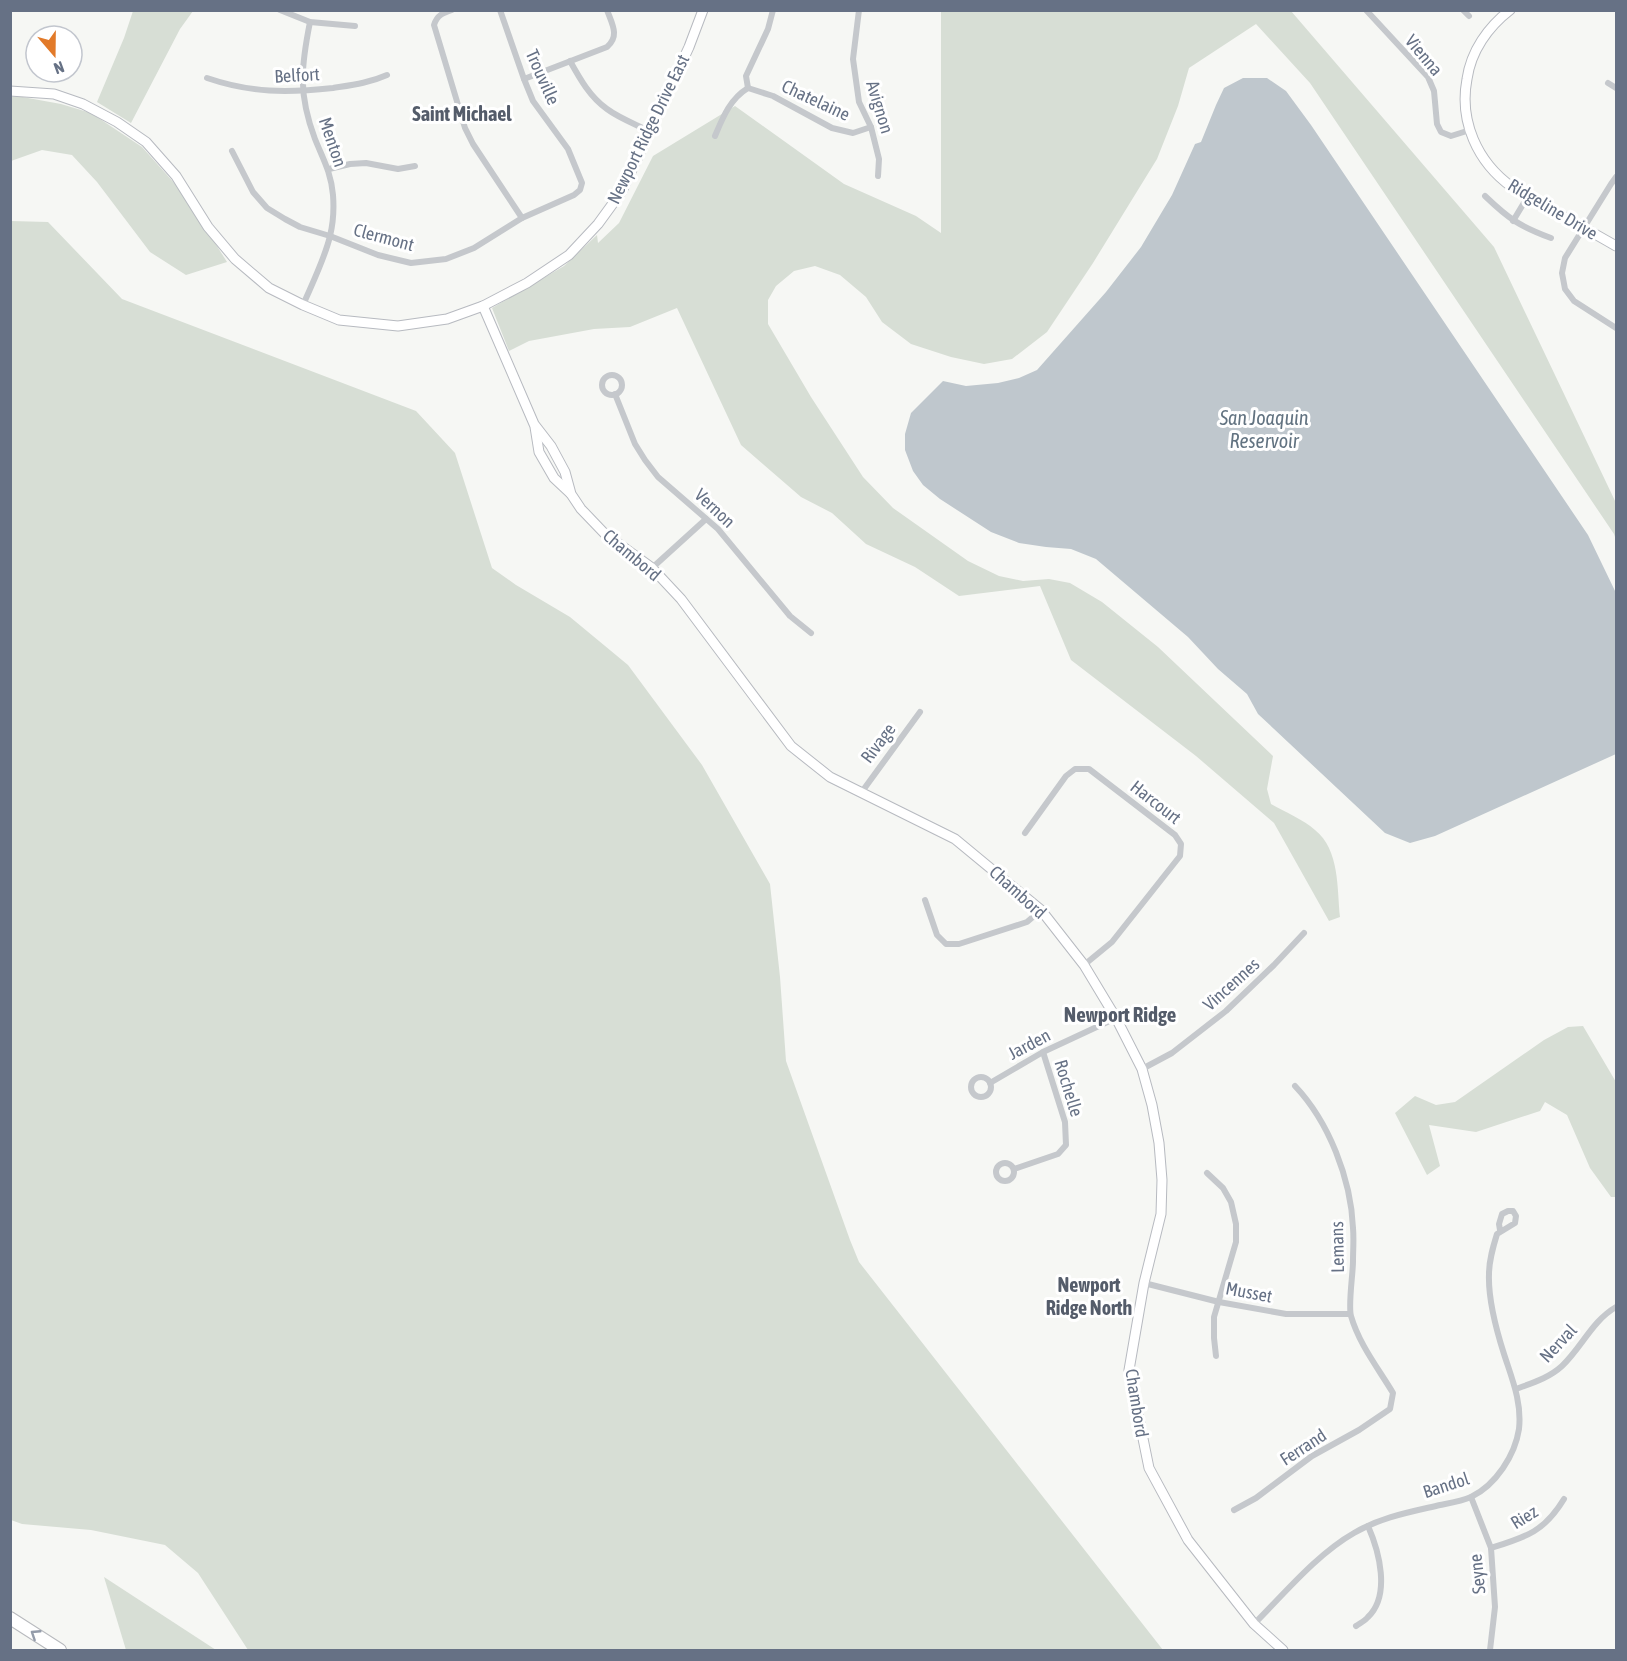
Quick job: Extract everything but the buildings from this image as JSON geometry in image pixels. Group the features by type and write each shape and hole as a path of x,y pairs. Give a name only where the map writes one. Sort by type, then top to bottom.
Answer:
{"highway":[{"path":"10,1618 60,1650"}],"street":[{"path":"280,10 310,22 355,26"},
{"path":"452,10 442,14 436,19 434,25 465,128 472,144 522,218"},
{"name":"Trouville","path":"500,10 533,101 568,149 582,183"},
{"path":"524,79 607,47 612,43 615,30 607,10"},
{"name":"Newport Ridge Drive East","path":"10,91 54,94 83,104 117,122 146,142 176,176 208,226 235,259 269,288 339,320 398,326 447,319 483,306 527,283 568,255 598,224 622,191 689,47 703,10"},
{"path":"715,136 725,113 738,94 748,88 746,76 768,29 773,10"},
{"name":"Avignon","path":"859,10 853,59 859,102 871,128 879,159 878,176"},
{"name":"Vienna","path":"1366,10 1428,77 1434,91 1437,124 1441,132 1451,136 1470,130"},
{"path":"1464,10 1469,16"},
{"name":"Ridgeline Drive","path":"1510,10 1499,14 1478,46 1468,72 1465,104 1470,130 1479,152 1497,174 1528,196 1617,246"},
{"name":"Menton","path":"303,305 330,236 333,217 333,194 329,169 315,140 303,91 303,56 310,22"},
{"path":"570,61 582,84 594,98 608,110 649,131"},
{"name":"Belfort","path":"207,78 226,85 272,92 363,84 387,75"},
{"path":"1608,83 1617,88"},
{"name":"Chatelaine","path":"748,88 773,96 832,128 853,133 871,128"},
{"name":"Clermont","path":"232,151 253,192 267,208 300,227 378,255 411,263 446,259 474,248 522,218 574,195 582,183"},
{"path":"329,169 366,163 398,169 415,166"},
{"path":"1617,177 1565,258 1562,273 1565,289 1574,301 1617,328"},
{"path":"1485,196 1513,221 1551,238"},
{"path":"1513,221 1528,196"},
{"name":"Chambord","path":"483,306 534,424 551,446 565,472 571,494 581,509 605,534 652,568 681,599 791,746 830,777 955,839 1041,910 1084,965 1116,1018 1142,1069 1158,1134 1162,1180 1161,1214 1144,1283 1129,1371 1149,1468 1188,1540 1254,1624 1283,1650"},
{"name":"Vernon","path":"615,394 635,444 658,477 718,529 790,616 811,633"},
{"path":"534,424 539,452 554,478 571,494"},
{"path":"549,470 560,463"},
{"path":"652,568 706,519"},
{"name":"Rivage","path":"861,793 920,712"},
{"name":"Harcourt","path":"1025,833 1066,777 1075,769 1089,769 1175,835 1181,844 1180,856 1112,942 1084,965"},
{"path":"925,900 937,935 946,944 959,944 1027,922 1041,910"},
{"name":"Vincennes","path":"1142,1069 1172,1053 1226,1011 1304,933"},
{"name":"Jarden","path":"990,1083 1043,1052 1116,1018"},
{"name":"Rochelle","path":"1014,1169 1058,1154 1066,1145 1065,1122 1043,1052"},
{"name":"Lemans","path":"1295,1086 1309,1100 1325,1128 1347,1188 1353,1226 1350,1314 1362,1343 1393,1393 1390,1409"},
{"path":"1207,1173 1223,1188 1231,1202 1236,1224 1236,1242 1214,1317 1216,1356"},
{"name":"Bandol","path":"1254,1624 1330,1549 1368,1526 1395,1515 1471,1497 1496,1477 1506,1464 1514,1449 1520,1420 1520,1404 1492,1305 1489,1275 1491,1255 1500,1230"},
{"name":"Musset","path":"1144,1283 1219,1302 1286,1314 1350,1314"},
{"name":"Nerval","path":"1516,1389 1560,1368 1595,1325 1617,1307"},
{"name":"Ferrand","path":"1234,1510 1256,1498 1312,1456 1359,1430 1390,1409"},
{"name":"Seyne","path":"1471,1497 1491,1548 1495,1607 1490,1650"},
{"name":"Riez","path":"1491,1548 1528,1535 1541,1527 1556,1512 1564,1499"},
{"path":"1356,1626 1369,1617 1377,1602 1381,1583 1380,1563 1368,1526"}],"shaded area":[{"path":"133,11 193,11 180,29 131,123 97,102"},
{"path":"941,11 1291,11 1494,247 1616,503 1616,540 1310,83 1256,24 1189,68 1178,106 1157,159 1047,332 1012,359 984,364 951,357 911,344 882,322 866,297 840,275 815,266 794,271 776,286 768,300 768,324 811,397 863,477 893,508 968,561 999,576 1023,581 1049,579 1070,583 1102,602 1158,647 1273,756 1267,789 1271,804 1305,823 1323,838 1336,870 1340,917 1329,921 1274,823 1196,756 1071,660 1040,586 959,596 915,567 866,544 832,513 801,497 741,445 677,308 630,327 594,329 529,341 509,351 492,308 564,266 597,235 598,243 619,223 653,156 735,106 844,184 916,216 941,233"},
{"path":"17,96 61,104 91,113 142,147 184,194 227,262 186,275 150,252 97,182 72,155 42,150 11,161 11,97"},
{"path":"11,221 48,222 122,299 416,411 455,453 492,568 570,617 628,665 702,765 770,884 786,1061 859,1262 1163,1650 248,1650 198,1573 165,1545 91,1530 22,1524 11,1520"},
{"path":"1583,1026 1616,1082 1616,1197 1611,1197 1590,1168 1567,1115 1545,1102 1540,1111 1476,1132 1429,1125 1440,1166 1427,1175 1395,1113 1415,1096 1436,1105 1455,1102 1544,1040 1568,1027"},
{"path":"104,1577 216,1650 126,1650"}],"water":[{"name":"San Joaquin Reservoir","path":"1243,78 1267,78 1286,91 1311,125 1588,535 1616,593 1616,754 1435,836 1410,843 1385,833 1258,714 1247,694 1218,669 1188,637 1096,559 1071,549 1019,543 991,532 940,499 923,485 913,471 905,450 905,434 911,413 943,381 966,386 998,383 1019,378 1037,370 1106,292 1141,247 1172,195 1195,144 1201,142 1224,88"}],"district":[{"name":"Saint Michael","path":"462,113"},
{"name":"Newport Ridge","path":"1120,1014"},
{"name":"Newport Ridge North","path":"1089,1296"}]}
